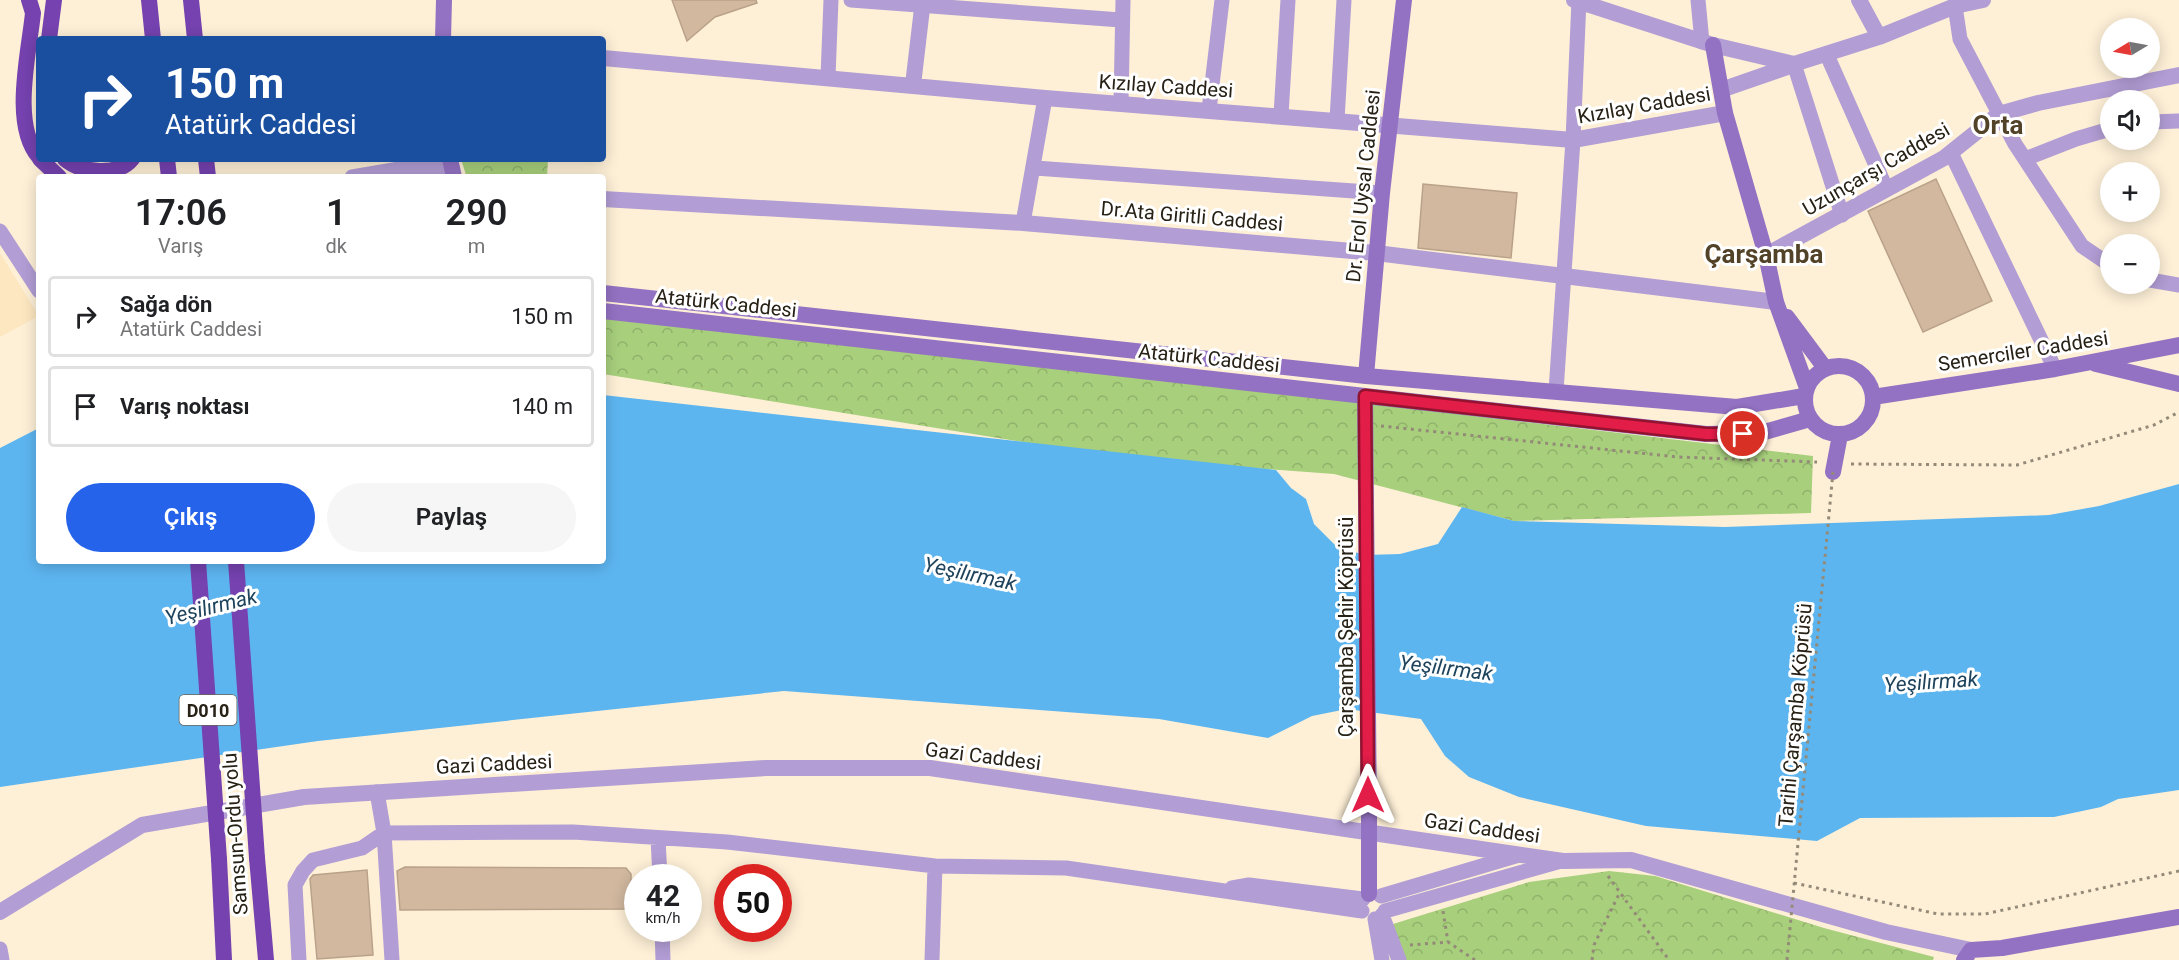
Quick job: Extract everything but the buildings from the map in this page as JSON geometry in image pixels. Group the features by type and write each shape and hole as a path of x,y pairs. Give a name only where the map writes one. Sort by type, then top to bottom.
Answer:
{"highway":[{"path":"29,0 33,13 22,115 31,148 36,154"},
{"path":"49,36 54,0"},
{"path":"147,36 149,0"},
{"path":"149,0 153,36"},
{"path":"191,0 195,36"},
{"path":"44,162 56,174"},
{"path":"70,162 84,170 103,171 119,168 128,162"},
{"name":"Samsun-Ordu yolu","path":"198,564 224,960"},
{"name":"Samsun-Ordu yolu","path":"236,564 266,960"}],"main road":[{"path":"443,36 444,0"},
{"name":"Dr. Erol Uysal Caddesi","path":"1365,396 1374,392 1375,387 1372,380 1366,376 1382,193 1404,0"},
{"path":"1708,44 1725,113 1766,255 1776,302 1805,392 1805,408 1810,419 1818,428 1840,435 1861,426 1868,418 1873,397 1865,377 1856,370 1836,365 1825,368 1815,375 1805,392"},
{"name":"Atatürk Caddesi","path":"606,293 1366,376 1737,407 1805,392"},
{"path":"1776,302 1825,368"},
{"name":"Atatürk Caddesi","path":"606,311 1706,434 1761,434 1810,419"},
{"name":"Semerciler Caddesi","path":"1873,397 2055,369 2179,345"},
{"path":"2090,362 2179,384"},
{"name":"Çarşamba Şehir Köprüsü","path":"1365,396 1368,817 1374,906"},
{"path":"1833,472 1840,435"},
{"path":"1967,955 1998,954 2179,917"}],"street":[{"path":"828,77 831,0"},
{"path":"851,0 922,3 1121,20"},
{"path":"1121,103 1123,0"},
{"path":"1209,110 1222,0"},
{"path":"1281,115 1288,0"},
{"path":"1337,120 1344,0"},
{"path":"1556,391 1573,140 1578,0 1708,44 1794,64"},
{"path":"1698,0 1708,44"},
{"path":"1859,0 1880,37"},
{"path":"1721,90 1880,37 1954,3 1983,0"},
{"path":"913,85 922,3"},
{"path":"1954,3 1960,39 1999,114 2025,159 2082,246 2100,258"},
{"path":"1827,55 1886,188"},
{"name":"Kızılay Caddesi","path":"606,58 1046,98 1573,140 1725,113"},
{"path":"1794,64 1842,215"},
{"name":"Uzunçarşı Caddesi","path":"1766,255 1951,153 1999,114 2038,103 2179,75"},
{"path":"1023,223 1035,168 1046,98"},
{"path":"2160,122 2179,121"},
{"path":"2025,159 2100,133"},
{"path":"1951,153 2055,369"},
{"path":"370,174 405,168 452,169"},
{"path":"1035,168 1382,193"},
{"name":"Dr.Ata Giritli Caddesi","path":"606,199 1023,223 1377,253 1776,302"},
{"path":"0,231 36,286"},
{"path":"2160,282 2179,285"},
{"name":"Gazi Caddesi","path":"0,912 142,825 304,796 766,768 930,768 1563,861 1631,860 1967,955"},
{"path":"377,792 384,833 392,960"},
{"path":"299,960 295,885 303,871 313,860 362,848 384,833 573,832 727,843 935,866 1066,868 1225,890 1248,885 1374,906 1440,896 1563,861"},
{"path":"658,838 659,864"},
{"path":"1374,906 1520,855"},
{"path":"932,960 935,866"},
{"path":"1374,906 1397,953"},
{"path":"1374,906 1382,960"},
{"path":"662,942 663,960"},
{"path":"0,949 2,960"}],"path":[{"path":"1851,464 2017,465 2154,425 2179,412"},
{"path":"1365,424 1678,457 1819,462"},
{"name":"Tarihi Çarşamba Köprüsü","path":"1787,960 1833,472"},
{"path":"1596,861 1669,960"},
{"path":"1794,884 1938,914 1985,914 2179,871"},
{"path":"1592,960 1594,945 1620,892"},
{"path":"1440,896 1448,942"},
{"path":"1397,953 1448,942 1475,960"}],"shaded area":[{"path":"0,253 36,311 36,318 0,337"}],"green space":[{"path":"462,162 548,162 547,174 466,174"},
{"path":"606,307 909,349 1813,456 1811,513 1514,521 1334,474 1127,459 606,374"},
{"path":"1609,871 1655,876 1824,928 1934,957 1933,960 1400,960 1393,924 1529,882"}],"water":[{"name":"Yeşilırmak","path":"606,395 1276,470 1291,488 1306,499 1314,524 1338,548 1366,555 1400,554 1438,544 1462,507 1514,521 1725,527 2049,515 2099,506 2179,484 2179,790 2118,799 2101,807 2054,817 1860,818 1817,841 1646,826 1519,797 1469,777 1445,756 1421,719 1347,709 1312,716 1268,738 1159,719 784,691 318,741 0,787 0,448 36,430 36,564 606,564"}],"district":[{"name":"Orta","path":"1998,125"},
{"name":"Çarşamba","path":"1764,254"}],"route":[{"path":"1368,795 1365,396 1706,434 1743,434"}]}
